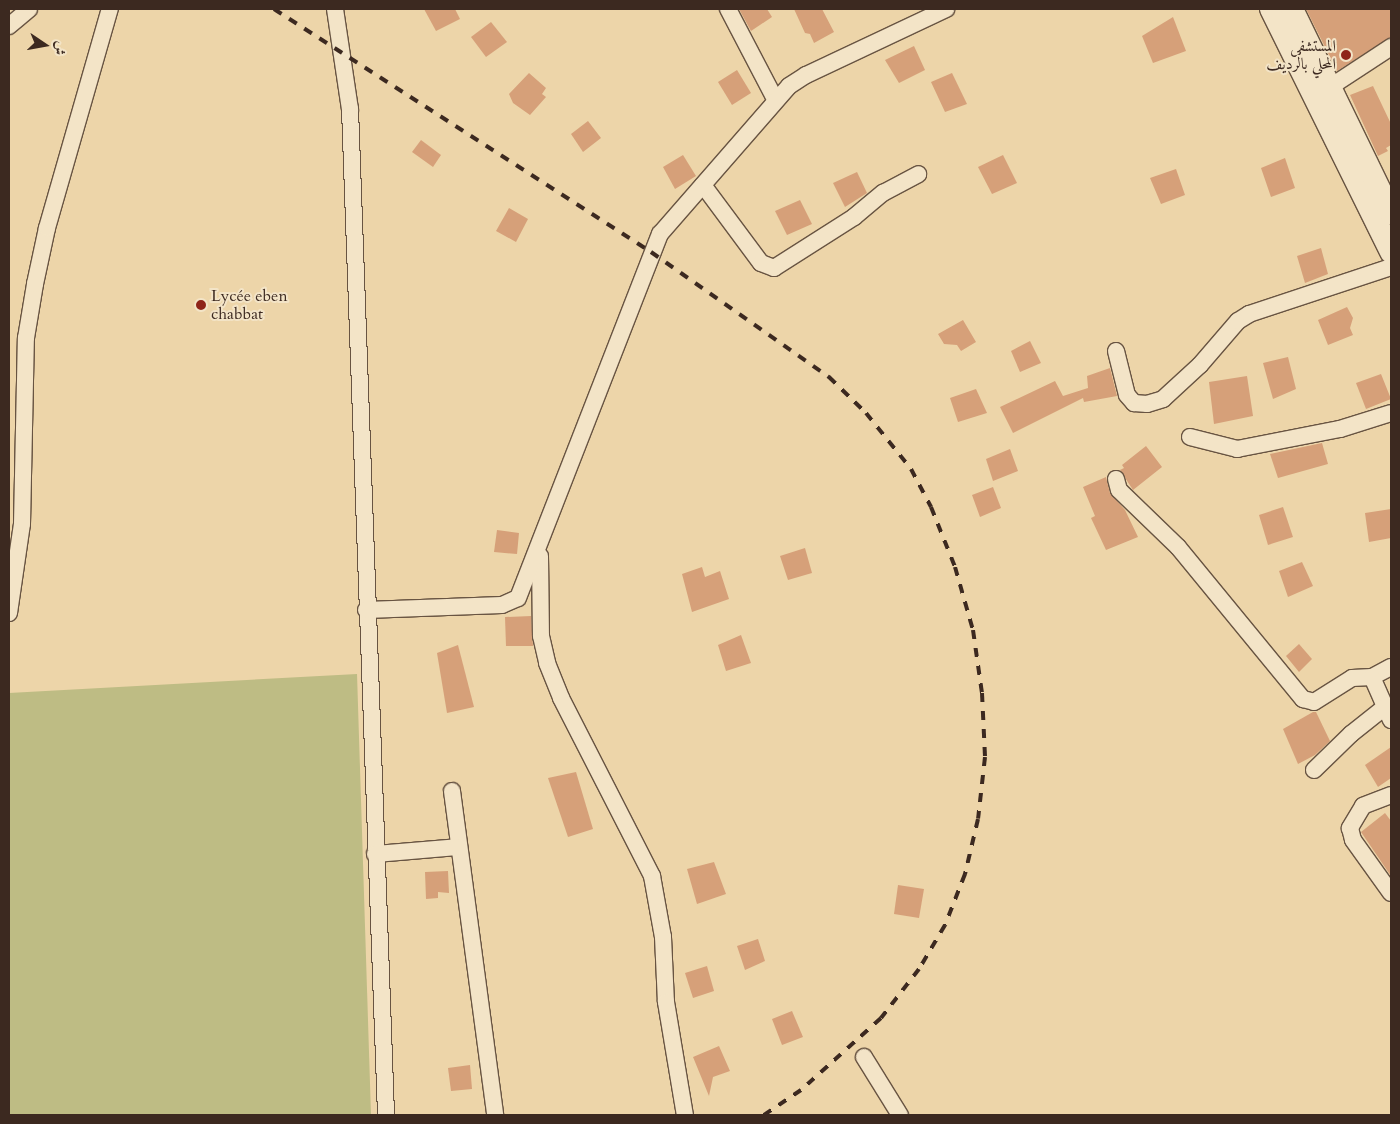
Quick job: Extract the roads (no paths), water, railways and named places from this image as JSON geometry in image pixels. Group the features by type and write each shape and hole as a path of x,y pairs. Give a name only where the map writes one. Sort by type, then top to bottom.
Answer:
{"main road":[{"path":"1271,9 1322,92 1391,214"},
{"path":"1292,9 1322,92 1391,252"}],"street":[{"path":"9,26 29,9"},
{"path":"9,613 22,524 26,338 47,228 110,9"},
{"path":"335,9 350,108 366,610 386,1115"},
{"path":"728,9 775,99"},
{"path":"366,610 512,602 523,590 651,252 672,218 703,185 775,99 806,75 939,10"},
{"path":"1322,92 1391,47"},
{"path":"703,185 761,263 774,268 854,216 883,193 918,174"},
{"path":"1116,351 1127,396 1134,403 1147,404 1163,398 1205,359 1238,320 1249,314 1391,267"},
{"path":"1190,437 1238,449 1340,429 1391,414"},
{"path":"1116,479 1119,490 1178,547 1303,699 1314,702 1352,678 1372,677 1391,667"},
{"path":"539,546 541,636 547,662 561,698 642,852 657,893 663,937 666,1002 685,1115"},
{"path":"1314,770 1351,734 1388,714 1372,677"},
{"path":"452,791 458,847 496,1115"},
{"path":"1391,795 1363,806 1350,828 1353,840 1391,893"},
{"path":"376,854 458,847"},
{"path":"864,1057 900,1115"}],"railway":[{"path":"274,9 651,252 829,377 866,413 911,469 931,507 955,567 973,630 982,693 985,757 978,819 965,874 945,925 919,969 881,1018 801,1090 764,1115"}],"place":[{"name":"المستشفى المحلي بالرديف","path":"1346,55"},
{"name":"Lycée eben chabbat","path":"201,305"}]}
